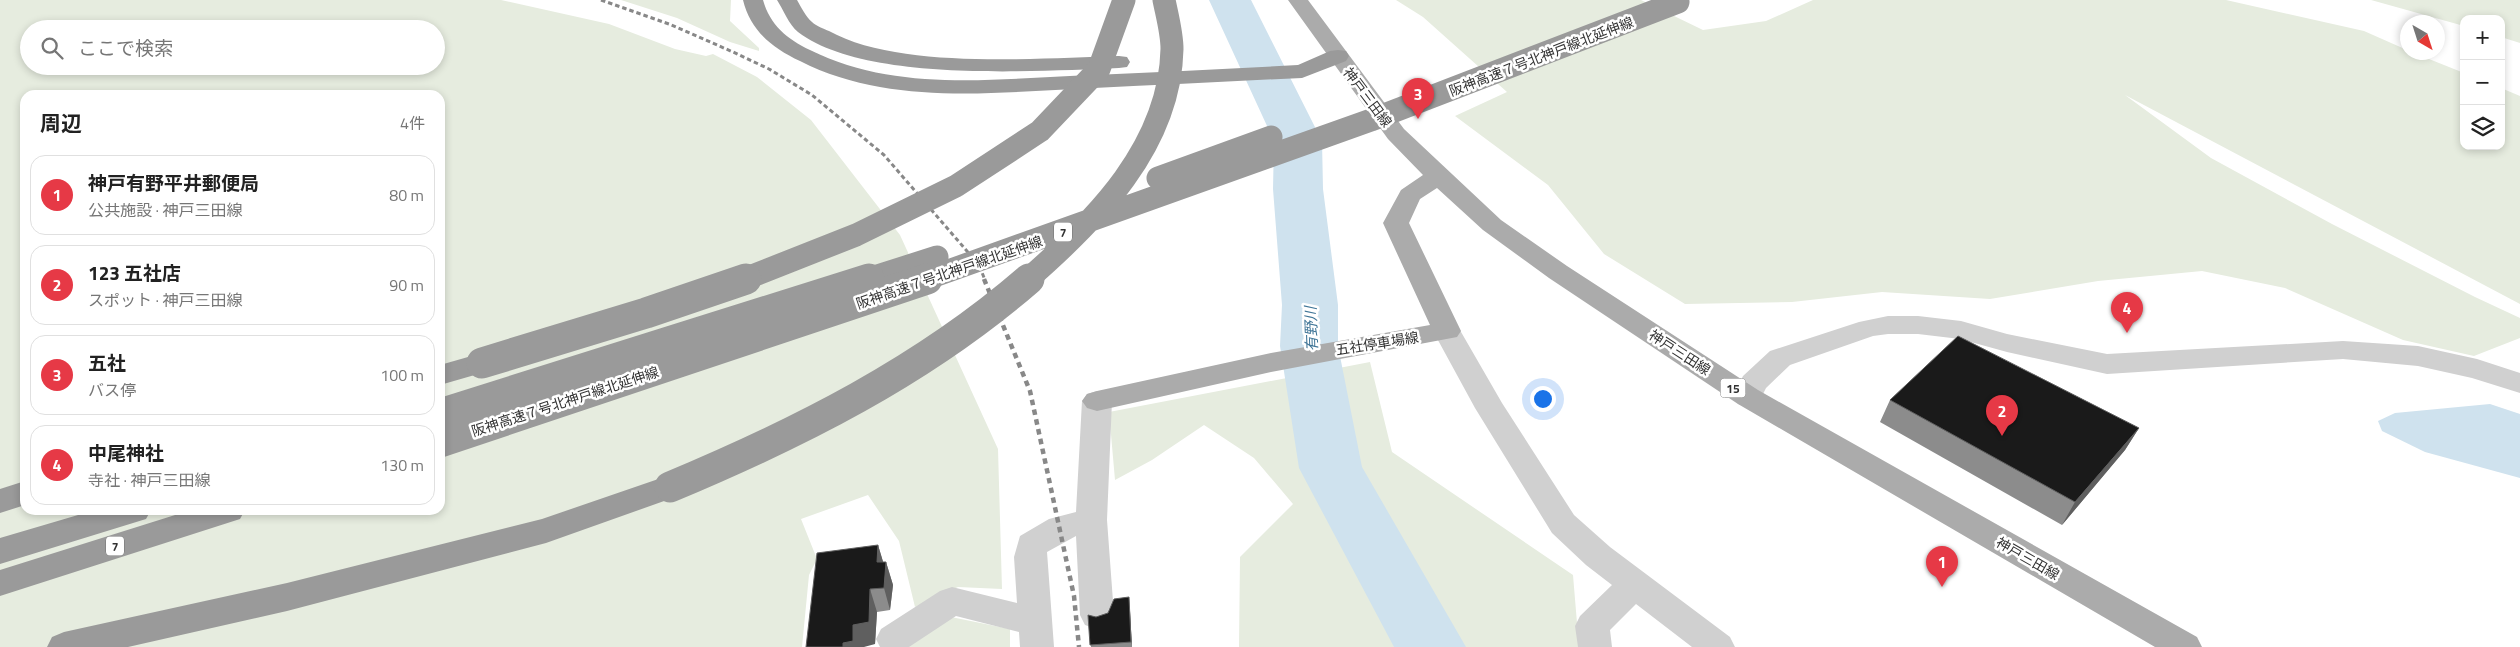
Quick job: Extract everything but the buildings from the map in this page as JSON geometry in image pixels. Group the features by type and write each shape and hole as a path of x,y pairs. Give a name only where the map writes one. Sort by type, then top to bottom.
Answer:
{"highway":[{"path":"753,0 757,18 774,36 792,49 814,60 865,78 953,86 1298,62 1338,56"},
{"path":"787,0 789,12 816,37 837,46 865,54 901,59 973,64 1186,69"},
{"path":"445,373 663,306 792,261 878,226 954,189 1019,150 1059,116 1086,88 1101,66 1113,43 1123,18 1124,0"},
{"path":"64,647 287,597 546,531 670,487 766,447 875,389 953,338 1020,287 1063,249 1102,210 1137,160 1160,112 1169,82 1171,53 1164,0"},
{"name":"阪神高速７号北神戸線北延伸線","path":"445,412 710,330 1003,235 1482,61 1634,0"},
{"name":"阪神高速７号北神戸線北延伸線","path":"445,440 1016,249 1413,106 1681,1"},
{"path":"0,501 20,495"},
{"name":"7","path":"0,551 119,515"},
{"name":"7","path":"0,583 213,515"}],"main road":[{"name":"神戸三田線","path":"1298,0 1396,134 1438,176 1492,224 1558,272 1748,397 2184,647"},
{"path":"1438,176 1410,195 1396,223 1447,331"},
{"name":"五社停車場線","path":"1097,401 1214,374 1361,344 1447,331"}],"street":[{"path":"1748,397 1753,383 1780,358 1869,328 1888,325 1918,325 1962,330 2007,343 2107,364 2343,350 2418,356 2477,369 2520,383"},
{"path":"1447,331 1490,408 1563,524 1598,556 1718,647"},
{"path":"1097,401 1091,520 1097,615"},
{"path":"1036,635 1030,557 1032,545 1060,528 1091,520"},
{"path":"1595,647 1592,626 1612,604 1635,585"},
{"path":"893,639 952,601 983,606 1003,614 1036,635"}],"shaded area":[{"path":"0,0 501,0 609,24 675,49 706,56 713,54 757,77 811,120 900,235 998,449 1002,589 958,587 915,607 899,541 868,495 801,519 817,559 809,575 802,647 0,647"},
{"path":"621,0 731,0 730,21 759,48 759,51 730,42 677,18"},
{"path":"1396,0 1641,0 1703,30 1766,21 1813,0 2226,0 2364,31 2400,47 2400,60 2432,60 2460,71 2460,150 2505,150 2505,90 2520,96 2520,304 2125,95 2211,158 2332,224 2520,318 2520,338 2474,356 2403,340 2285,288 2202,271 2098,281 1990,299 1882,292 1792,302 1685,304 1604,254 1548,185 1455,116 1507,92 1423,17"},
{"path":"2371,0 2520,0 2520,43 2505,38 2505,15 2460,15 2460,25 2445,21 2445,15 2425,15"},
{"path":"1370,362 1392,452 1573,575 1579,647 1239,647 1240,557 1293,504 1254,458 1204,425 1152,460 1115,480 1109,412"},
{"path":"951,617 1010,629 1010,647 906,647"}],"water":[{"path":"2490,404 2520,414 2520,478 2425,452 2382,431 2378,421 2395,413"}],"waterway":[{"name":"有野川","path":"1230,0 1298,141 1298,189 1310,305 1309,346 1331,468 1430,647"}],"railway":[{"path":"601,0 669,24 733,52 769,69 812,95 884,155 979,265 985,280"},
{"path":"984,279 1030,391 1074,596 1079,647"}],"place":[{"name":"五社","path":"1418,119"},
{"name":"中尾神社","path":"2127,333"},
{"name":"123 五社店","path":"2002,436"},
{"name":"神戸有野平井郵便局","path":"1942,587"}]}
